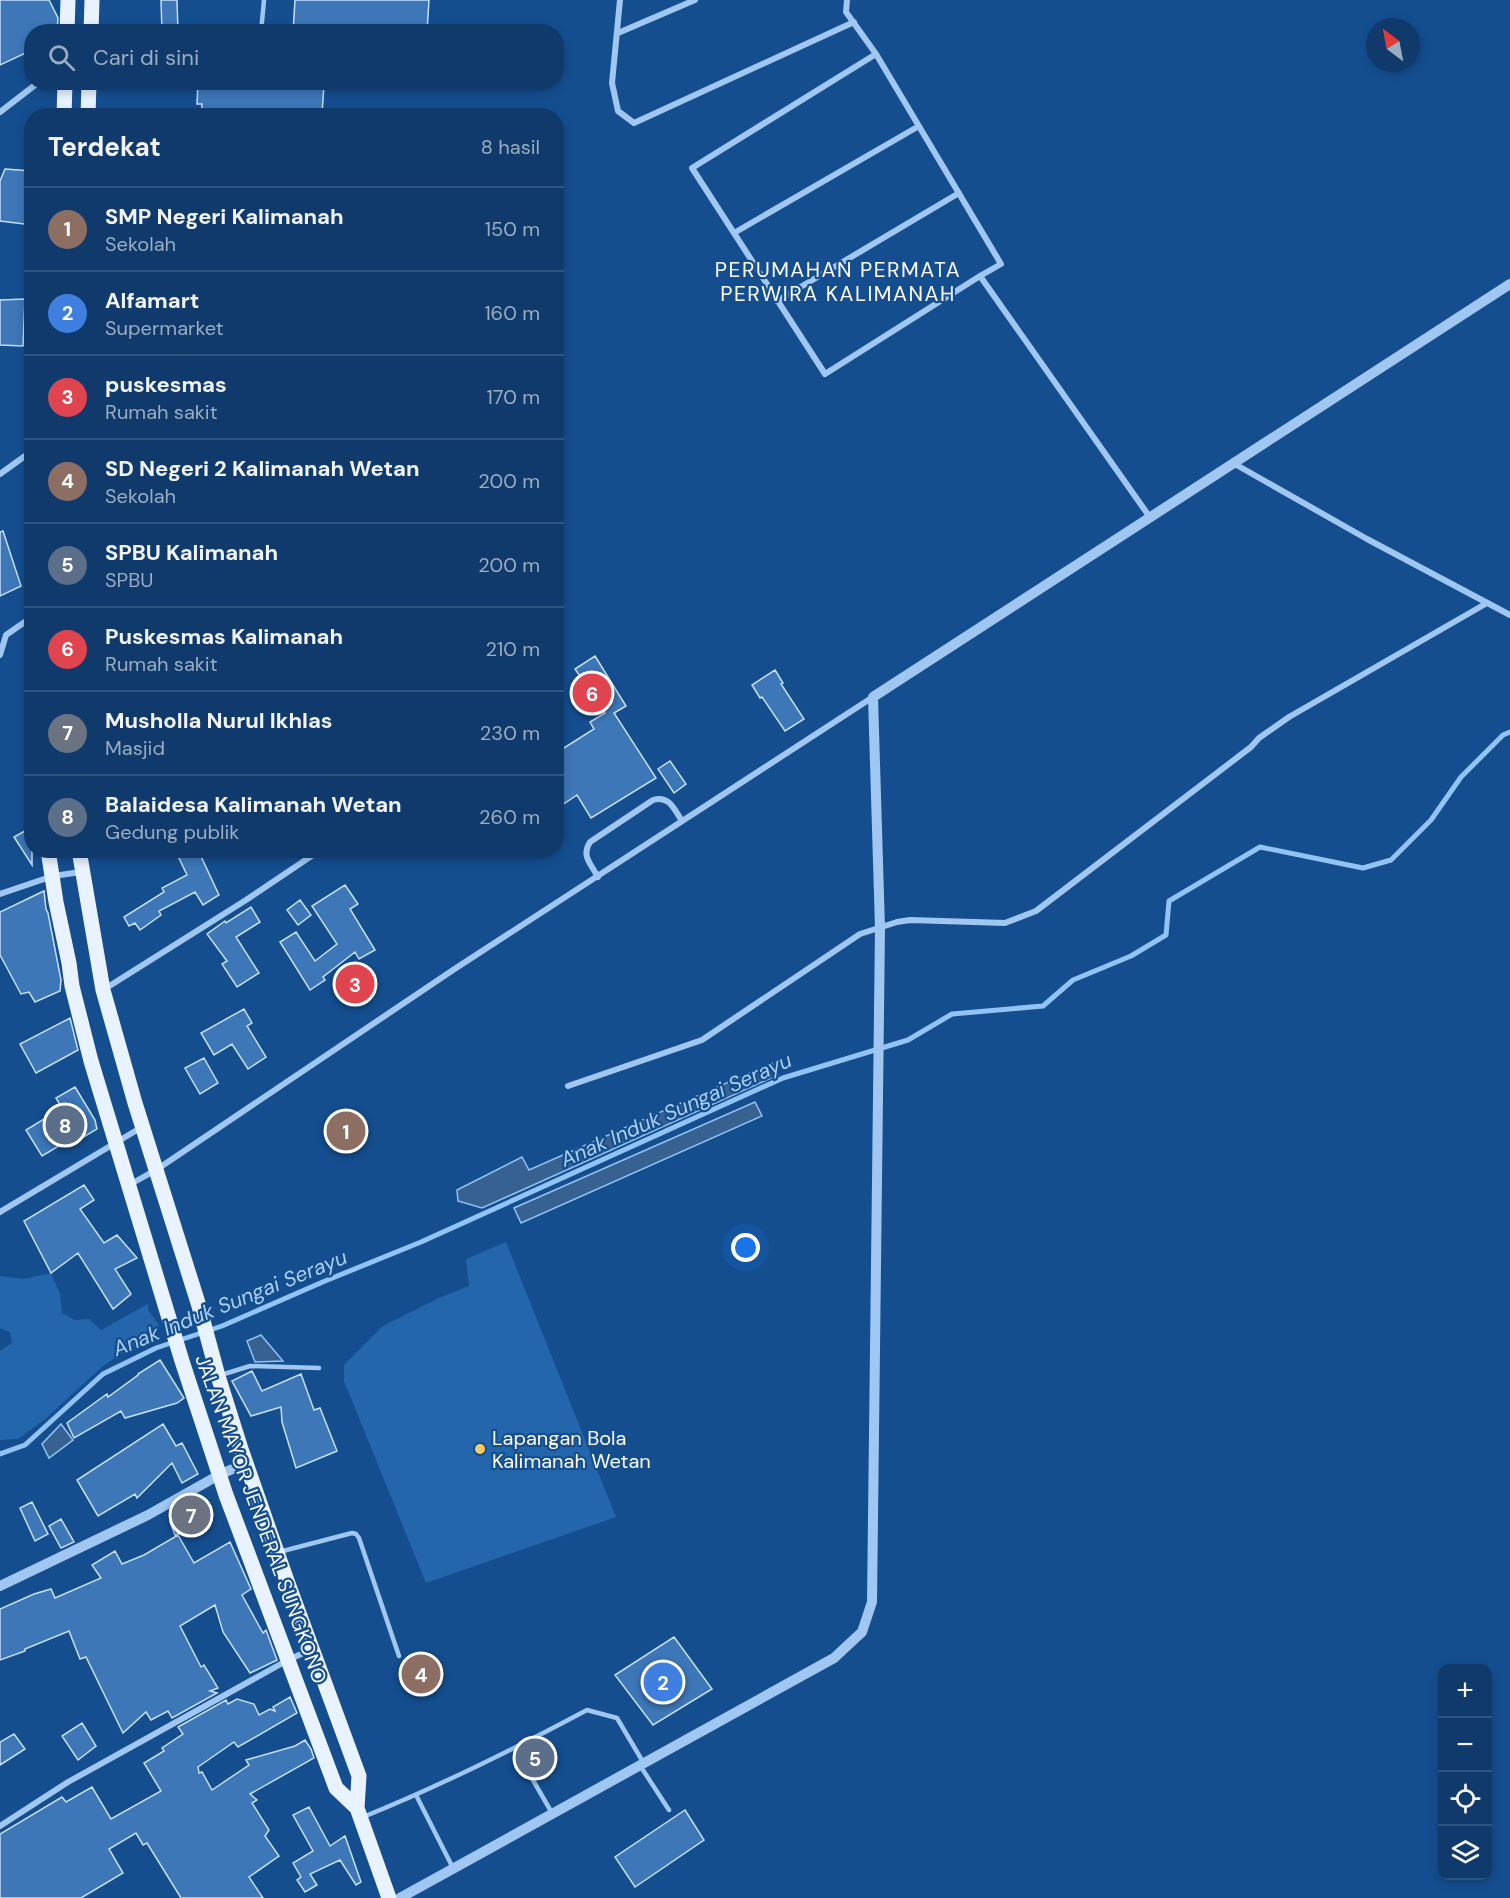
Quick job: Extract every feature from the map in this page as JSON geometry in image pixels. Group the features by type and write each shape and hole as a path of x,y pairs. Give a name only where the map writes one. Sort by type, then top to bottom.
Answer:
{"main road":[{"path":"67,24 68,0"},
{"path":"91,24 92,0"},
{"path":"64,108 65,90"},
{"path":"88,108 89,90"},
{"name":"JALAN MAYOR JENDERAL SUNGKONO","path":"50,858 72,986 91,1061 219,1475 336,1788 358,1813 389,1897"},
{"name":"JALAN MAYOR JENDERAL SUNGKONO","path":"80,858 103,990 142,1126 246,1463 359,1776 358,1813"}],"street":[{"path":"620,0 612,83 618,111 634,123 854,22"},
{"path":"618,33 695,0"},
{"path":"848,0 846,12 876,54 1001,264 825,374 692,168 876,54"},
{"path":"0,112 29,90"},
{"path":"734,233 919,126"},
{"path":"777,301 959,193"},
{"path":"980,276 1149,516"},
{"path":"129,1185 156,1170 453,970 1149,516 1510,284"},
{"path":"0,474 24,457"},
{"path":"1233,463 1366,539 1510,615"},
{"path":"568,1086 702,1040 860,934 910,920 1005,923 1036,911 1289,717 1487,603"},
{"path":"0,655 6,635 24,622"},
{"path":"389,1897 454,1869 834,1658 862,1632 872,1602 879,1024 880,928 873,697"},
{"path":"598,877 585,854 585,849 590,842 653,800 660,798 669,801 682,821"},
{"path":"103,990 309,858"},
{"path":"0,894 53,876 82,872"},
{"path":"0,1212 142,1126"},
{"path":"0,1586 148,1515 219,1475 246,1463"},
{"path":"0,1826 68,1782 312,1648"}],"lane":[{"path":"262,24 264,0"},
{"path":"218,1376 250,1366 319,1368"},
{"path":"277,1552 352,1533 356,1534 399,1656"},
{"path":"358,1813 416,1795 515,1749 587,1710 617,1718 669,1810"},
{"path":"515,1749 552,1813"},
{"path":"416,1795 454,1869"}],"shaded area":[{"name":"Lapangan Bola Kalimanah Wetan","path":"506,1242 616,1517 426,1583 344,1381 344,1365 383,1326 469,1286 466,1259"},
{"path":"51,1273 60,1294 62,1313 75,1320 89,1319 101,1330 148,1304 148,1310 159,1325 152,1334 103,1366 44,1420 18,1439 0,1440 0,1351 12,1343 10,1332 0,1328 0,1276 24,1279"}],"water":[{"path":"772,1063 778,1075 482,1208 458,1201 457,1190 522,1157 529,1170"},
{"path":"755,1102 762,1116 521,1223 514,1208"},
{"path":"261,1335 283,1361 255,1362 247,1341"},
{"path":"61,1424 73,1440 49,1458 42,1444"}],"building":[{"path":"0,0 49,0 58,18 58,24 24,24 24,54 0,65"},
{"path":"161,0 177,0 178,24 162,24"},
{"path":"295,0 429,0 428,24 294,24"},
{"path":"198,90 324,90 322,108 202,108 202,104 197,104"},
{"path":"5,169 24,170 24,224 0,221 0,181"},
{"path":"24,299 23,346 0,345 0,300"},
{"path":"3,531 21,586 0,596 0,532"},
{"path":"595,656 626,706 614,713 656,778 591,818 577,795 564,804 564,748 594,729 590,722 605,713 575,669"},
{"path":"775,670 783,683 781,684 804,719 785,731 752,685"},
{"path":"670,761 686,784 674,793 658,769"},
{"path":"24,831 24,853 14,837"},
{"path":"179,858 202,858 219,895 203,905 195,892 159,911 161,915 140,930 135,923 129,926 124,917 164,892 162,888 187,875"},
{"path":"345,885 358,904 350,909 375,950 359,959 355,952 323,977 325,980 310,990 280,942 296,932 315,961 337,944 312,906"},
{"path":"44,891 61,980 60,991 35,1002 29,992 21,994 0,955 0,912"},
{"path":"300,900 311,915 298,925 287,910"},
{"path":"251,907 260,922 236,937 259,973 237,987 222,964 227,961 207,934"},
{"path":"244,1009 252,1023 247,1026 266,1057 248,1069 232,1044 214,1055 201,1033"},
{"path":"70,1018 78,1050 36,1073 20,1044"},
{"path":"204,1058 218,1083 200,1094 185,1068"},
{"path":"75,1087 95,1120 97,1129 82,1138 79,1134 42,1156 26,1130 62,1108 56,1098"},
{"path":"84,1185 94,1200 80,1209 104,1243 117,1235 137,1258 115,1269 131,1294 113,1309 78,1253 51,1273 24,1221"},
{"path":"160,1360 184,1398 177,1403 125,1418 121,1411 74,1438 67,1423"},
{"path":"252,1371 262,1391 301,1374 314,1410 320,1408 337,1451 296,1468 282,1422 281,1407 251,1416 232,1381"},
{"path":"163,1424 176,1446 182,1443 198,1474 182,1483 172,1463 137,1498 135,1494 98,1516 77,1480"},
{"path":"32,1502 48,1534 35,1541 20,1508"},
{"path":"196,1508 202,1522 175,1535 170,1522"},
{"path":"61,1519 74,1542 61,1548 49,1526"},
{"path":"178,1535 194,1563 230,1542 251,1589 242,1595 263,1633 266,1630 277,1660 250,1673 223,1632 215,1605 180,1626 201,1667 204,1665 218,1688 210,1691 217,1693 172,1718 168,1711 151,1720 146,1712 123,1733 86,1657 80,1659 69,1631 0,1660 0,1609 51,1589 55,1598 101,1578 92,1565 115,1551 122,1564 144,1555"},
{"path":"674,1637 712,1689 653,1725 615,1675"},
{"path":"290,1697 297,1713 238,1747 234,1742 198,1767 199,1773 202,1772 212,1790 249,1765 246,1760 295,1746 305,1740 311,1749 314,1758 250,1794 257,1800 252,1803 269,1830 265,1836 279,1856 249,1877 263,1898 181,1898 147,1843 143,1845 136,1833 109,1849 123,1873 81,1898 0,1898 0,1834 62,1797 66,1802 92,1787 111,1819 161,1791 144,1763 164,1751 162,1748 183,1734 178,1727 226,1700 228,1704 237,1699 254,1704 259,1715 270,1709 275,1711 273,1707"},
{"path":"82,1723 96,1746 78,1760 62,1736"},
{"path":"14,1734 25,1749 0,1765 0,1742"},
{"path":"309,1807 330,1846 345,1836 361,1882 356,1885 340,1860 310,1874 317,1885 305,1892 297,1880 301,1877 293,1863 313,1851 293,1815"},
{"path":"685,1810 704,1840 635,1887 615,1857"}],"waterway":[{"name":"Anak Induk Sungai Serayu","path":"0,1454 25,1445 103,1374 156,1348 222,1326 421,1242 783,1078 908,1040 952,1014 1043,1006 1073,980 1131,956 1166,935 1169,901 1260,847 1363,868 1391,860 1431,820 1461,777 1503,735 1510,732"}],"place":[{"name":"Puskesmas Kalimanah","path":"592,693"},
{"name":"puskesmas","path":"355,984"},
{"name":"Balaidesa Kalimanah Wetan","path":"65,1125"},
{"name":"SMP Negeri Kalimanah","path":"346,1131"},
{"name":"Lapangan Bola Kalimanah Wetan","path":"480,1449"},
{"name":"Musholla Nurul Ikhlas","path":"191,1515"},
{"name":"SD Negeri 2 Kalimanah Wetan","path":"421,1674"},
{"name":"Alfamart","path":"663,1682"},
{"name":"SPBU Kalimanah","path":"535,1758"}],"district":[{"name":"PERUMAHAN PERMATA PERWIRA KALIMANAH","path":"838,282"}]}
